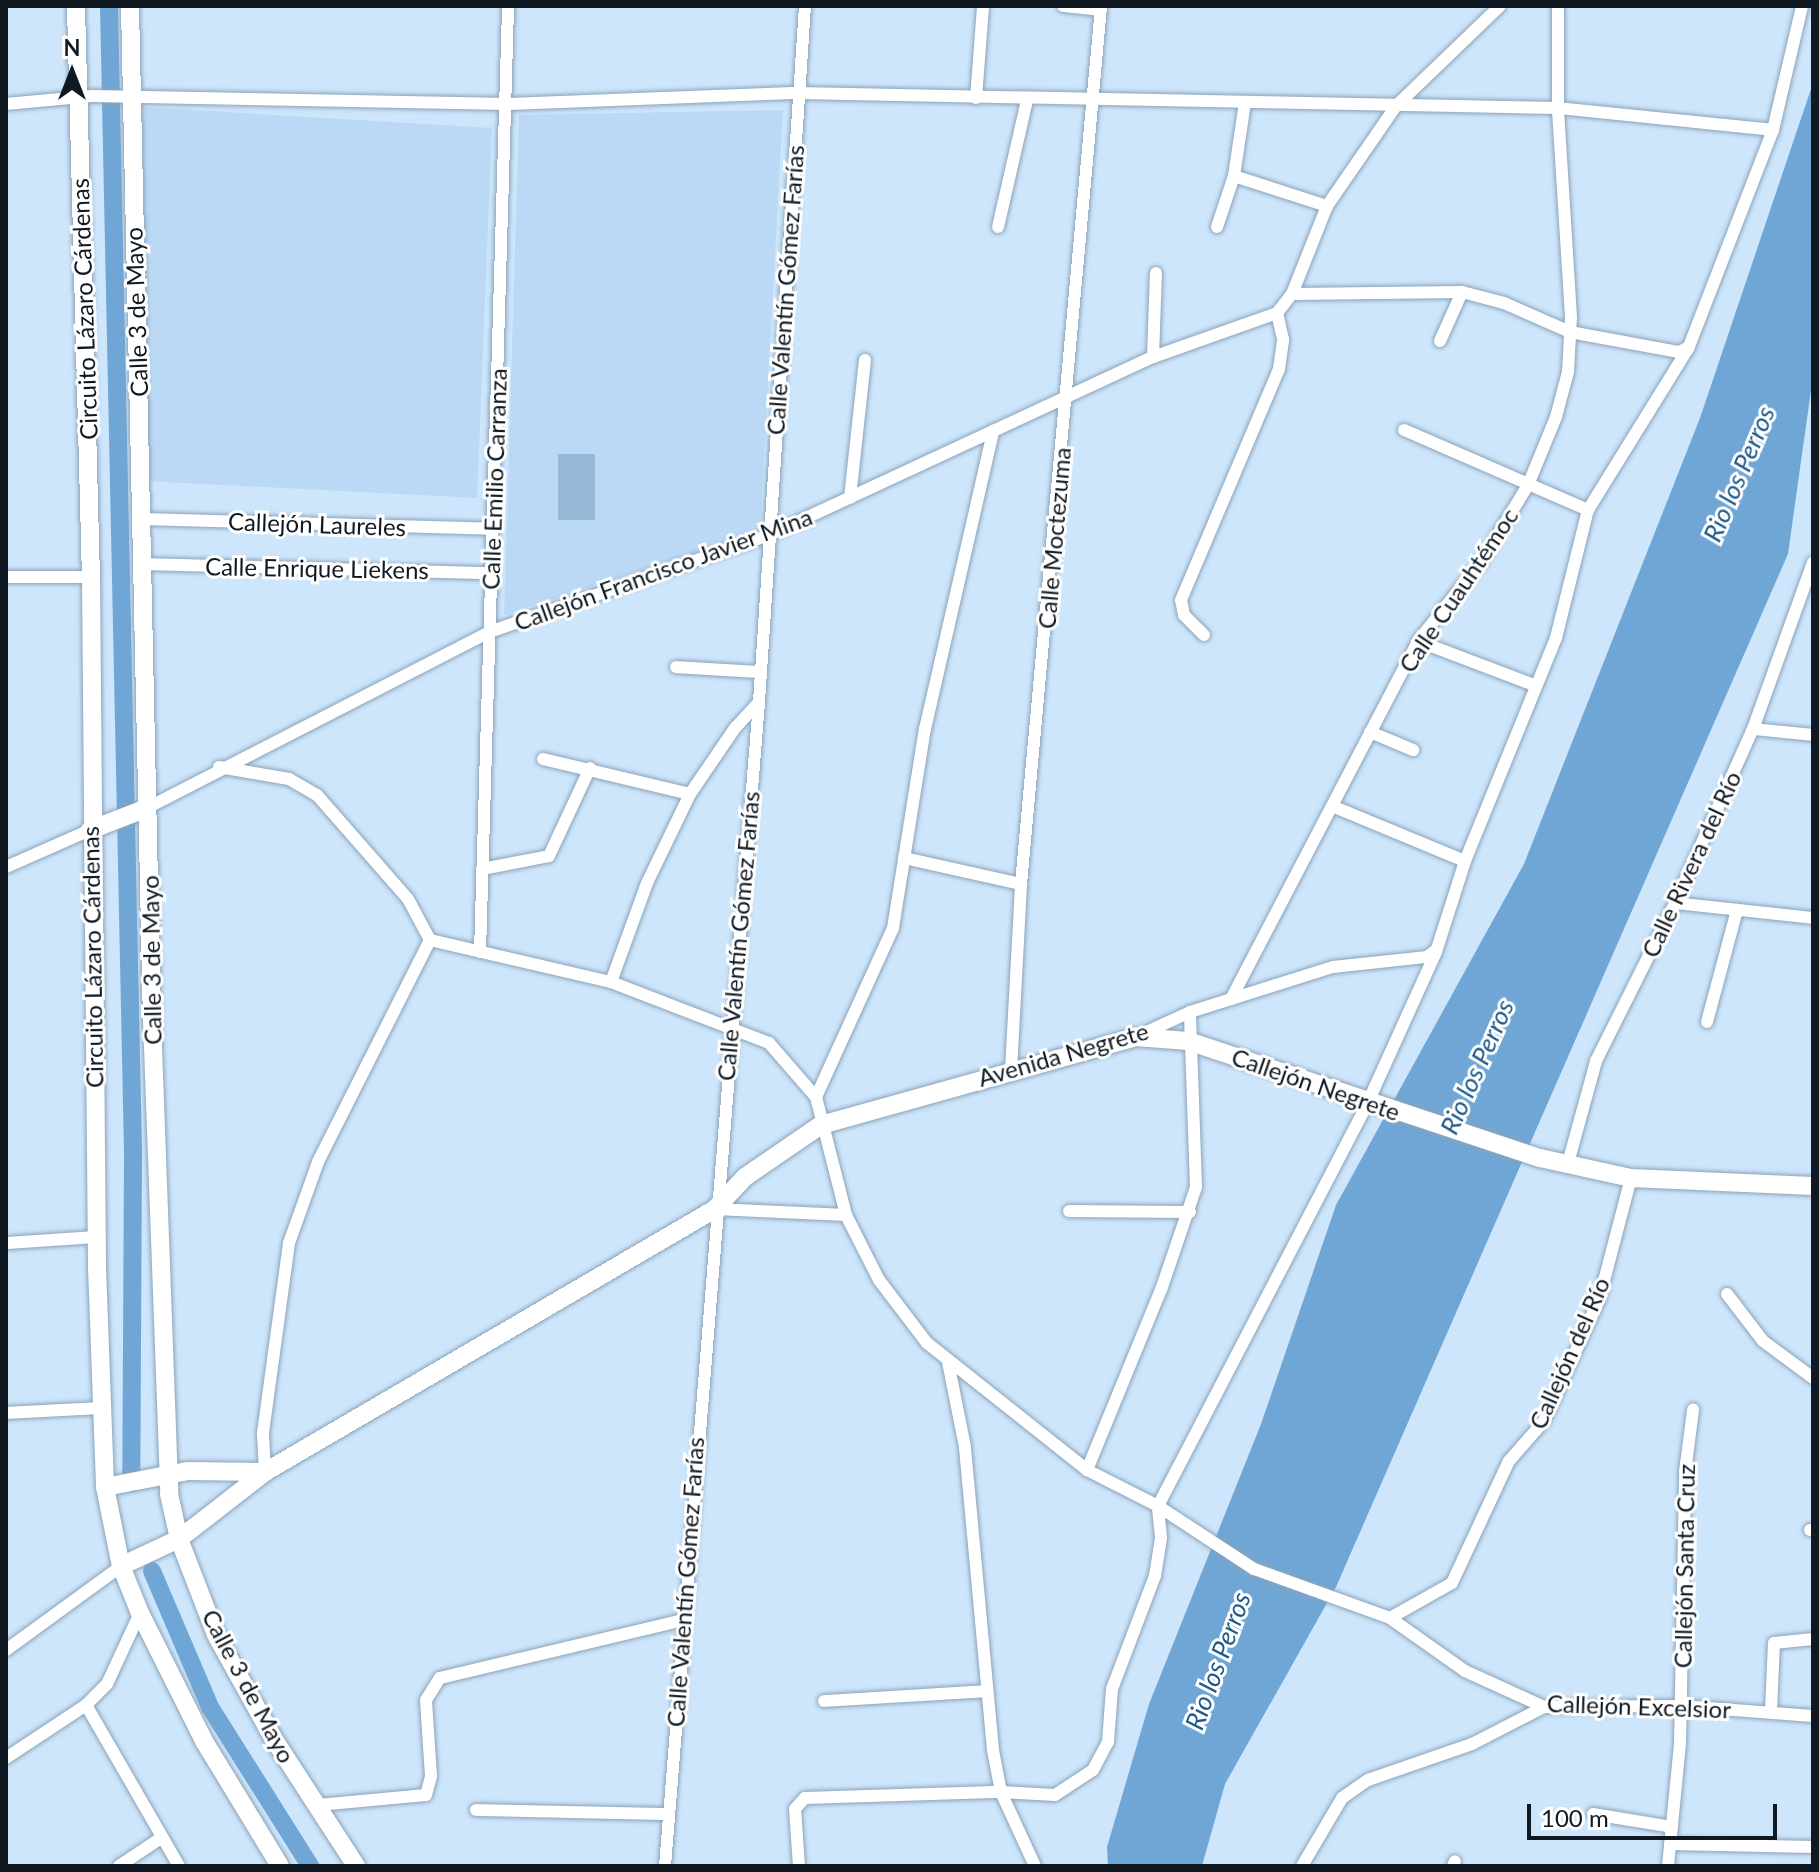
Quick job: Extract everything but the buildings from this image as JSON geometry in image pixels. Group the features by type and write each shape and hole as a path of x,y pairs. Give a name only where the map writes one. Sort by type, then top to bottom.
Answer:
{"main road":[{"name":"Circuito Lázaro Cárdenas","path":"76,6 85,96 91,577 90,830 100,1408 105,1487 121,1566 140,1613 204,1741 280,1866"},
{"name":"Calle 3 de Mayo","path":"130,6 126,96 142,519 141,811 167,1475 179,1539 216,1635 273,1738 356,1866"},
{"path":"90,830 141,811"},
{"name":"Avenida Negrete","path":"121,1566 179,1539 265,1472 715,1209 745,1177 821,1125 1136,1037"},
{"name":"Callejón Negrete","path":"1136,1037 1188,1041 1540,1158 1631,1178 1813,1186"},
{"path":"105,1487 188,1471 265,1472"}],"street":[{"name":"Calle Emilio Carranza","path":"480,952 509,104 508,6"},
{"name":"Calle Valentín Gómez Farías","path":"665,1866 729,1023 759,702 767,536 805,6"},
{"path":"976,98 983,6"},
{"path":"1063,6 1101,8"},
{"path":"1204,635 1184,615 1181,600 1279,369 1283,339 1277,313 1292,294 1327,206 1396,106 1500,6"},
{"name":"Calle Cuauhtémoc","path":"1231,999 1418,641 1480,564 1528,485 1556,417 1568,372 1570,332 1558,108 1558,6"},
{"path":"799,1866 795,1809 805,1798 1001,1792 1055,1795 1093,1770 1108,1742 1112,1689 1155,1576 1161,1537 1158,1506 1368,1102 1436,952 1465,861 1534,685 1556,638 1588,510 1688,349 1773,130 1802,6"},
{"name":"Calle Moctezuma","path":"1011,1070 1021,884 1101,8"},
{"path":"6,104 85,96 509,104 799,93 1027,100 1558,108 1773,130"},
{"path":"998,227 1027,100"},
{"path":"1217,227 1234,176 1245,102"},
{"path":"1234,176 1327,206"},
{"path":"1153,357 1156,273"},
{"path":"1292,294 1462,292 1504,303 1570,332 1688,349"},
{"path":"1440,341 1462,292"},
{"name":"Callejón Francisco Javier Mina","path":"141,811 219,767 489,632 767,536 1153,357 1277,313"},
{"path":"850,498 865,360"},
{"path":"1404,430 1588,510"},
{"path":"219,767 289,779 317,795 408,899 430,940 611,982 729,1023 769,1043 816,1097 886,952 925,729 993,431"},
{"name":"Callejón Laureles","path":"142,519 493,529"},
{"name":"Calle Rivera del Río","path":"1568,1163 1596,1061 1675,903 1753,729 1813,562"},
{"name":"Calle Enrique Liekens","path":"142,564 491,573"},
{"path":"6,577 91,577"},
{"path":"1418,641 1534,685"},
{"path":"676,667 761,672"},
{"path":"611,982 647,883 690,794 735,728 759,702"},
{"path":"1753,729 1813,735"},
{"path":"1370,732 1413,750"},
{"path":"543,759 690,794"},
{"path":"482,869 549,856 590,768"},
{"path":"1332,806 1465,861"},
{"path":"6,867 90,830"},
{"path":"904,858 1021,884"},
{"path":"1675,903 1813,918"},
{"path":"1707,1022 1737,910"},
{"path":"265,1472 263,1434 289,1243 318,1162 430,940"},
{"name":"Avenida Negrete","path":"1136,1037 1190,1012 1333,967 1436,952"},
{"path":"1087,1470 1190,1212 1198,1166 1188,1041 1190,1012"},
{"name":"Callejón Excelsior","path":"816,1097 846,1215 897,1307 948,1362 1087,1470 1158,1506 1254,1569 1390,1618 1465,1671 1544,1707 1681,1706 1813,1716"},
{"name":"Callejón del Río","path":"1390,1618 1452,1583 1509,1461 1544,1421 1599,1300 1631,1178"},
{"path":"715,1209 846,1215"},
{"path":"1069,1211 1190,1212"},
{"path":"6,1243 97,1237"},
{"path":"1727,1294 1763,1341 1813,1378"},
{"path":"948,1362 965,1447 987,1691 1001,1792 1035,1866"},
{"path":"6,1413 100,1408"},
{"name":"Callejón Santa Cruz","path":"1668,1866 1681,1706 1685,1472 1693,1410"},
{"path":"6,1650 121,1566"},
{"path":"6,1758 86,1705 107,1684 140,1613"},
{"path":"318,1805 426,1795 431,1776 426,1700 440,1678 683,1620"},
{"path":"1771,1711 1774,1643 1813,1639"},
{"path":"824,1701 987,1691"},
{"path":"86,1705 179,1866"},
{"path":"1302,1866 1342,1798 1368,1780 1472,1744 1544,1707"},
{"path":"476,1810 668,1814"},
{"path":"1593,1814 1672,1827"},
{"path":"119,1866 161,1838"},
{"path":"1670,1844 1813,1847"}],"shaded area":[{"path":"142,107 492,128 477,498 146,481"},
{"path":"783,110 760,531 504,615 519,115"},
{"path":"558,454 595,454 595,520 558,520"}],"water":[{"name":"Rio los Perros","path":"1813,83 1813,376 1788,554 1336,1587 1225,1784 1202,1866 1108,1866 1107,1847 1149,1704 1261,1424 1336,1205 1524,864 1700,418"}],"waterway":[{"path":"109,6 133,1153 131,1483"},
{"path":"152,1571 210,1707 310,1866"}]}
